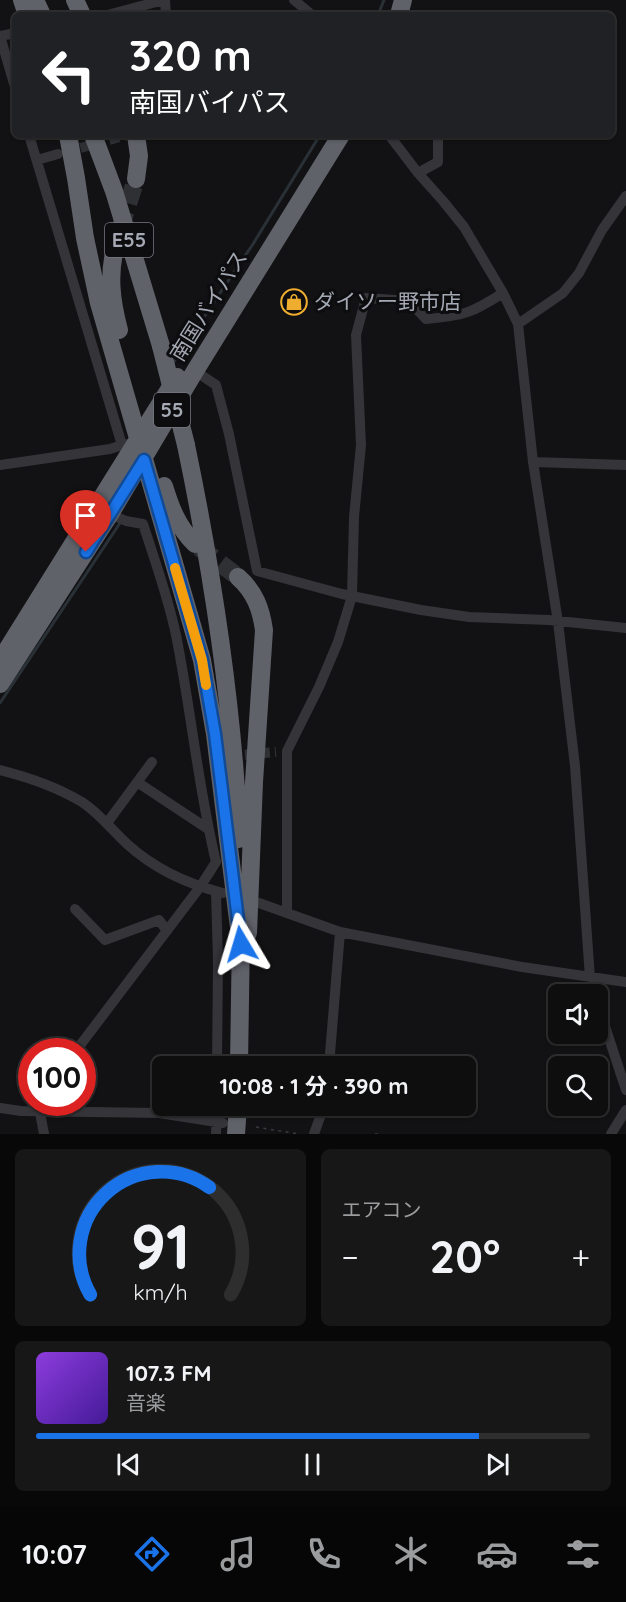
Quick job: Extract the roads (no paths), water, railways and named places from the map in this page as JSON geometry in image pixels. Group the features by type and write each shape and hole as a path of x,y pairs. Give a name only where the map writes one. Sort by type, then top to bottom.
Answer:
{"highway":[{"path":"69,138 91,268 139,448 202,660 215,734 241,944"},
{"name":"E55","path":"94,138 121,213 161,346 186,446 213,584 231,719 239,828 240,1056"},
{"path":"136,138 139,156 136,179"},
{"name":"南国バイパス","path":"0,684 110,514 147,426 327,138"},
{"name":"南国バイパス","path":"0,661 139,448 195,371 339,138"},
{"path":"116,244 111,271 112,298 147,426"},
{"path":"139,448 174,518 195,544"},
{"path":"238,577 253,594 261,611 264,630 254,782 247,974 241,1036"}],"street":[{"path":"119,12 165,0"},
{"path":"294,0 308,12"},
{"path":"0,36 12,77"},
{"path":"0,465 110,449 139,448 30,138"},
{"path":"391,138 464,227 503,293 518,324 533,462 558,622 575,766 592,984"},
{"path":"418,173 438,162 438,138"},
{"path":"37,160 58,154"},
{"path":"518,324 563,293 579,273 602,230 626,195"},
{"path":"287,913 282,751 323,678 338,642 352,596 354,517 361,446 356,335 366,298 409,301 426,319 456,317 478,309 503,293"},
{"path":"195,371 216,385 229,434 257,571 352,596 421,610 469,617 626,628"},
{"path":"533,462 626,465"},
{"path":"86,1038 200,887 216,862 208,829 176,636 167,598 143,524 126,521 110,514"},
{"path":"196,760 209,758"},
{"path":"107,823 152,762"},
{"path":"0,770 64,793 96,812 141,855 161,868 200,887 220,892 217,1056"},
{"path":"137,782 208,829"},
{"path":"259,903 340,932 522,967 626,982"},
{"path":"75,909 105,940 159,920 167,931"},
{"path":"330,1056 340,932"},
{"path":"608,1039 626,1090"},
{"path":"0,1108 18,1107"},
{"path":"96,1109 159,1113 225,1126"},
{"path":"611,1134 626,1110"},
{"path":"41,1116 44,1134"},
{"path":"314,1134 320,1116"},
{"path":"216,1134 225,1126"}],"waterway":[{"path":"379,12 384,0"},
{"path":"173,363 253,244 318,138"},
{"path":"0,703 120,523"}],"tunnel":[{"path":"66,152 116,138"},
{"path":"120,229 136,179"},
{"path":"199,547 238,577"},
{"path":"230,756 276,752"}],"place":[{"name":"ダイソー野市店","path":"294,302"}]}
